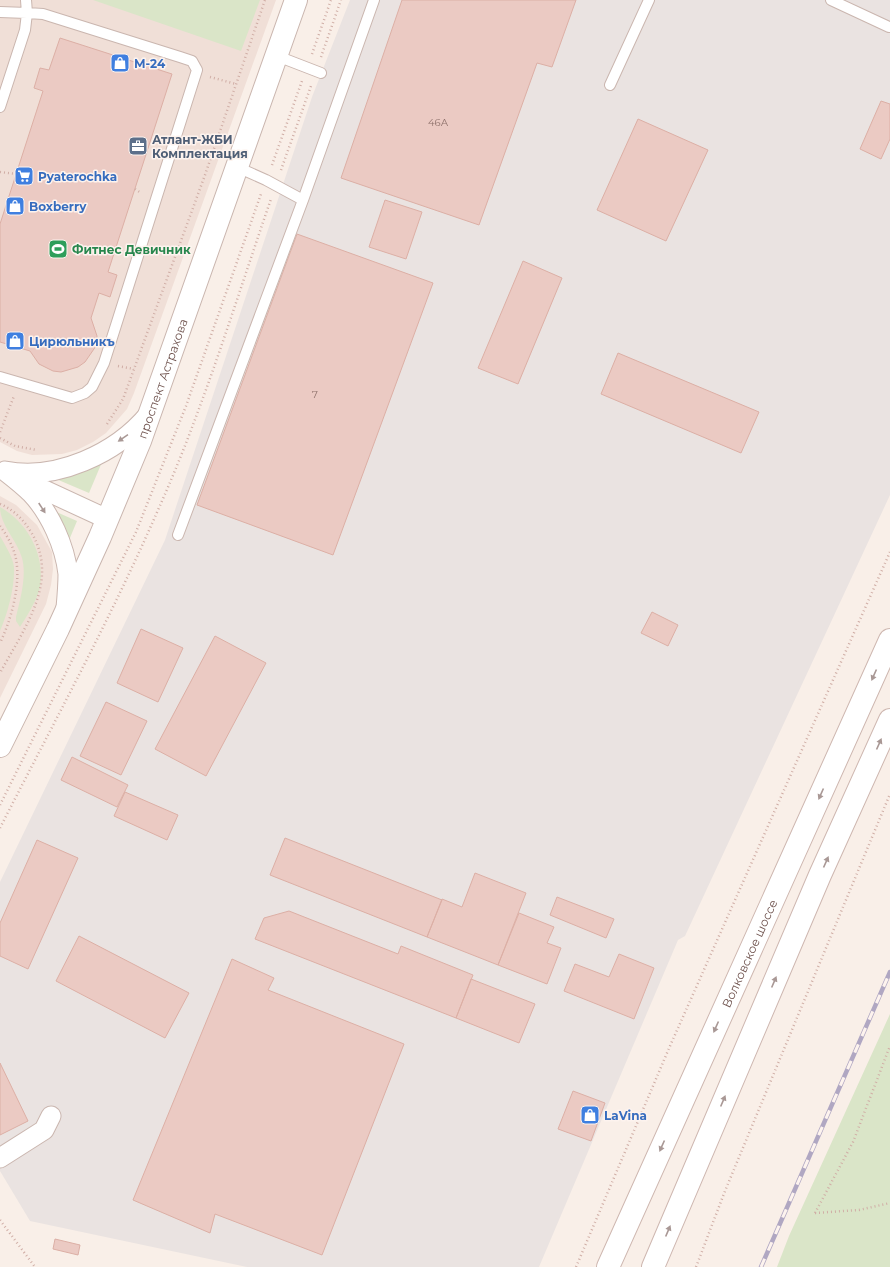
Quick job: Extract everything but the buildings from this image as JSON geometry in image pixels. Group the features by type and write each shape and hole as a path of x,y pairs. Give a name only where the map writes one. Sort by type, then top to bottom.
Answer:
{"main road":[{"name":"проспект Астрахова","path":"0,746 65,614 107,520 151,411 296,0"},
{"name":"Волковское шоссе","path":"608,1267 890,640"},
{"path":"653,1267 820,875 890,720"}],"street":[{"path":"2,470 20,474 38,474 78,463 128,435 151,411"},
{"path":"2,470 107,520"},
{"path":"2,470 31,493 42,507 58,537 68,574 65,614"},
{"path":"0,1158 44,1130 51,1116"}],"lane":[{"path":"0,106 25,30 27,13 26,0"},
{"path":"178,535 303,200 374,0"},
{"path":"610,85 649,0"},
{"path":"831,0 889,27"},
{"path":"0,12 43,14 180,57 195,64 196,73 99,377 92,387 85,393 72,398 0,377"},
{"path":"277,56 318,72"},
{"path":"237,167 276,185 303,200"}],"path":[{"path":"103,427 113,416 123,399 265,0"},
{"path":"0,828 97,638 159,509 196,413 276,185 318,72 341,0"},
{"path":"196,73 236,84"},
{"path":"0,172 16,174"},
{"path":"0,432 20,383"},
{"path":"0,438 23,448 40,450"},
{"path":"0,504 20,516 34,537 40,551 43,575 39,598 0,673"},
{"path":"0,526 15,553 17,566 12,614 0,643"},
{"path":"576,1267 670,1046 890,552"},
{"path":"696,1267 725,1191 890,794"},
{"path":"890,1046 853,1142 815,1213 859,1210 890,1203"},
{"path":"0,1220 34,1267"}],"shaded area":[{"path":"0,0 276,0 127,409 106,433 93,442 77,450 62,454 32,455 17,451 0,442"},
{"path":"350,0 890,0 890,495 685,936 678,940 539,1267 247,1267 30,1221 0,1171 0,882 165,540 312,97"},
{"path":"0,496 16,505 37,525 52,552 53,569 46,604 0,698"}],"green space":[{"path":"93,0 260,0 241,51"},
{"path":"105,455 89,493 49,476"},
{"path":"0,507 19,522 27,532 38,554 40,566 41,579 39,591 33,605 20,627 16,621 16,617 24,572 22,558 20,551 3,520"},
{"path":"45,507 77,521 67,545"},
{"path":"0,536 12,559 14,574 6,616 0,631"},
{"path":"890,1014 890,1267 777,1267 789,1236"}],"railway":[{"path":"761,1267 890,972"}],"place":[{"name":"М-24","path":"120,63"},
{"name":"Атлант-ЖБИ Комплектация","path":"138,146"},
{"name":"Pyaterochka","path":"24,176"},
{"name":"Boxberry","path":"15,206"},
{"name":"Фитнес Девичник","path":"58,249"},
{"name":"Цирюльникъ","path":"15,341"},
{"name":"LaVina","path":"590,1115"}]}
